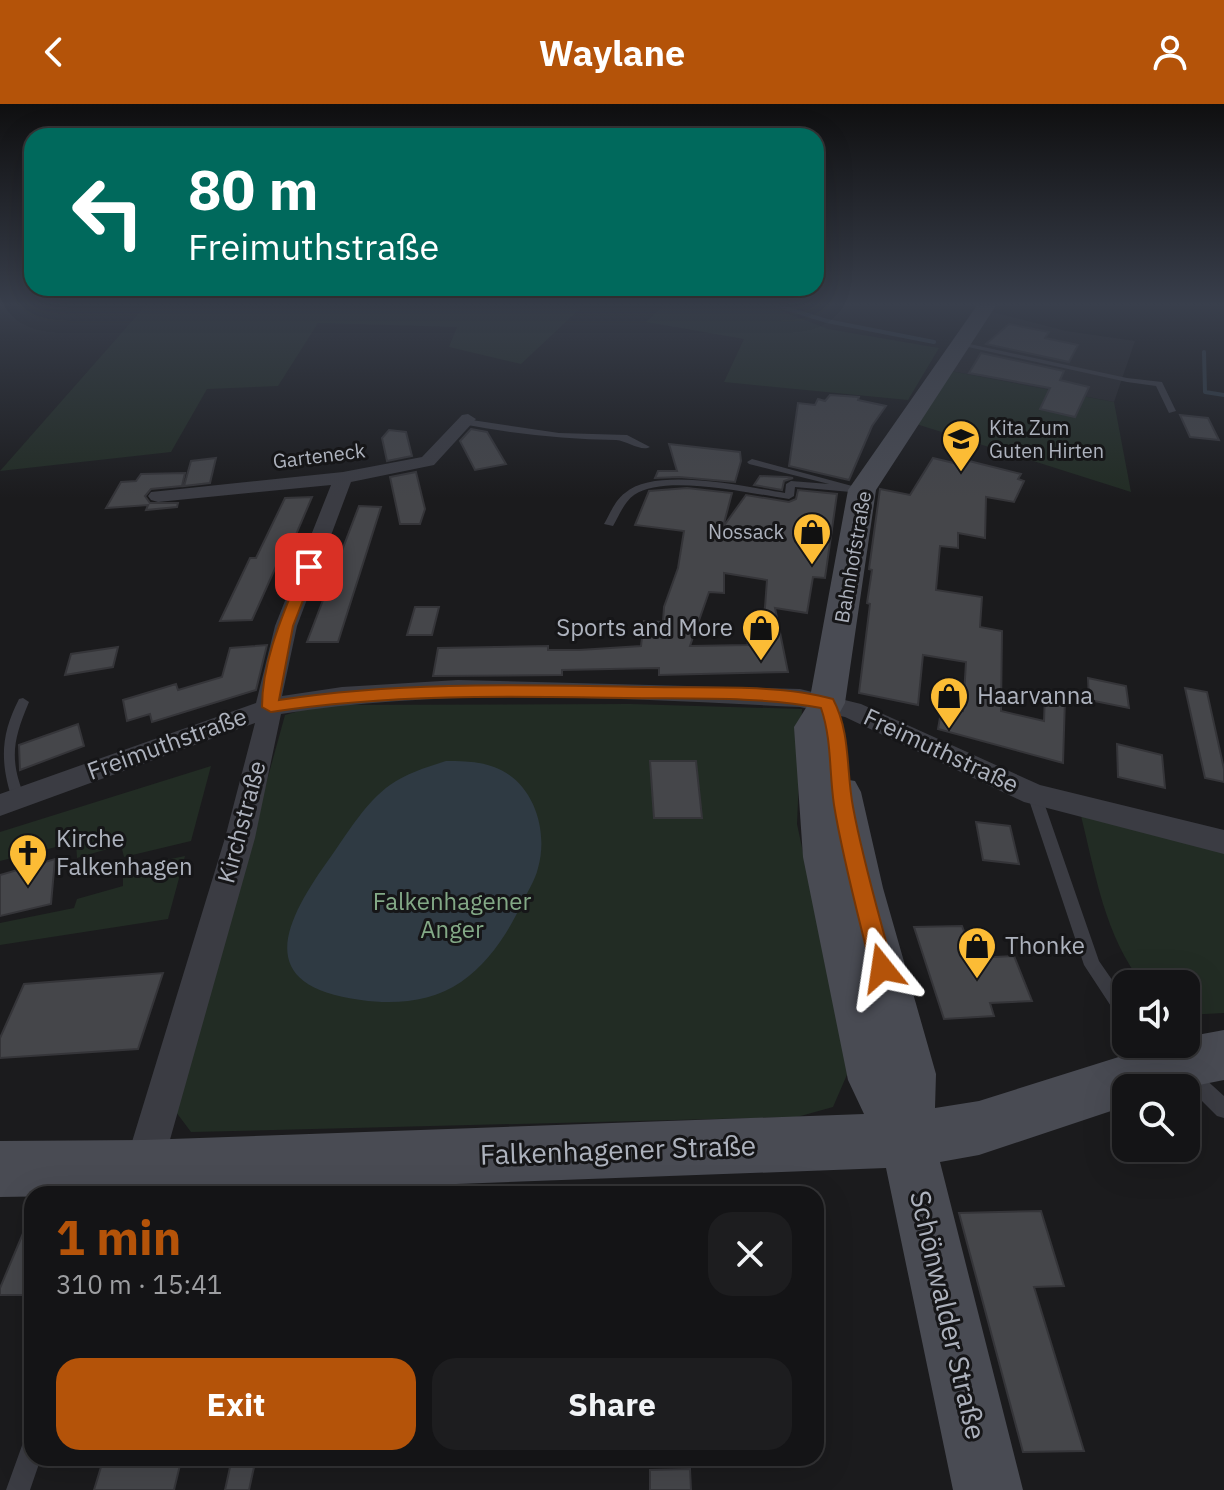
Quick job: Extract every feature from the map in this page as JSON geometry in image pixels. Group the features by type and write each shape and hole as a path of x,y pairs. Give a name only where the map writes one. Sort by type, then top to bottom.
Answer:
{"street":[{"name":"Bahnhofstraße","path":"907,1140 874,1080 824,857 813,727 827,703 862,490 942,369"},
{"name":"Garteneck","path":"158,496 343,478 428,461 466,420"},
{"name":"Kirchstraße","path":"128,1176 240,838 271,707 270,691 286,626 343,478"},
{"name":"Freimuthstraße","path":"9,802 271,707 342,696 458,689 687,693 800,698 827,703 852,710 1034,794 1224,842"},
{"name":"Falkenhagener Straße","path":"0,1169 128,1176 907,1140 979,1128 1189,1058"},
{"name":"Schönwalder Straße","path":"907,1140 988,1490"}],"lane":[{"path":"1076,369 1159,384 1172,411"},
{"path":"466,420 559,436 627,438 646,447"},
{"path":"752,462 862,490"},
{"path":"609,524 628,494 644,486 668,482 789,496 791,484 862,490"},
{"path":"9,802 3,754 23,702"},
{"path":"1034,794 1092,965 1112,994"},
{"path":"1189,1058 1224,1109"},
{"path":"18,1490 26,1466"}],"shaded area":[{"path":"946,369 1125,369 1114,402"},
{"path":"446,761 482,764 508,774 519,783 535,808 541,838 538,868 515,918 502,938 488,958 470,975 450,989 426,998 400,1002 361,1000 326,992 303,981 291,965 287,947 291,926 315,879 358,817 381,792 410,774"}],"green space":[{"path":"90,369 289,369 278,386 207,389 171,452 0,471"},
{"path":"730,369 927,369 908,400 724,382"},
{"path":"945,370 1114,402 1131,492 910,422"},
{"name":"Falkenhagener Anger","path":"630,704 802,709 797,824 849,1070 833,1107 797,1117 191,1132 176,1112 285,715 320,705"},
{"path":"211,766 191,841 124,857 121,845 77,858 76,842 0,861 0,832"},
{"path":"1081,816 1224,853 1224,1013 1200,1014 1200,970 1133,970 1110,925"},
{"path":"185,856 168,919 0,945 0,923 74,908 77,899 123,886 123,869"}],"building":[{"path":"972,369 1053,369 1064,371 1060,380 1089,387 1075,417 1040,409 1050,388 969,373"},
{"path":"830,395 859,397 858,400 886,406 872,426 849,480 789,466 798,403 815,405 818,399 825,401"},
{"path":"1180,415 1208,418 1219,440 1190,437"},
{"path":"471,429 487,432 506,464 475,470 460,441"},
{"path":"389,430 406,432 412,456 387,461 382,438"},
{"path":"669,444 740,452 741,461 735,482 655,478 658,471 677,471"},
{"path":"216,458 210,483 184,486 191,461"},
{"path":"933,458 954,463 957,458 1021,474 1018,479 1024,481 1014,502 986,497 985,538 958,533 958,548 940,546 936,590 982,597 980,627 1002,631 1001,711 1044,721 1045,694 1065,698 1063,763 938,729 942,706 963,711 966,662 923,655 918,705 859,693 870,604 867,603 872,570 869,569 880,489 910,495"},
{"path":"416,472 425,509 420,524 400,524 390,477"},
{"path":"185,473 182,486 151,489 145,496 150,503 178,503 177,507 146,510 148,505 106,508 121,482 136,481 141,474"},
{"path":"760,476 793,478 784,481 782,490 754,485"},
{"path":"687,488 732,493 723,527 746,495 789,502 796,499 798,490 837,494 825,578 813,577 807,613 775,608 788,672 659,675 659,668 562,670 562,675 433,676 438,648 548,646 548,650 579,650 641,646 644,621 663,622 664,607 678,568 684,531 635,525 649,491","holes":["724,573 767,580 765,607 757,640 747,640 748,645 690,646 709,592 724,593"]},
{"path":"312,497 292,544 286,544 252,620 220,621 250,558 256,558 285,498"},
{"path":"359,506 381,507 338,642 307,642"},
{"path":"415,607 439,607 432,635 407,635"},
{"path":"267,645 256,690 152,722 150,714 127,721 123,700 176,684 178,690 222,677 230,648"},
{"path":"118,647 113,667 65,675 71,654"},
{"path":"1088,678 1126,686 1129,708 1089,700"},
{"path":"1185,688 1207,692 1224,769 1224,782 1205,778"},
{"path":"78,724 84,746 20,770 19,745"},
{"path":"1117,744 1162,755 1165,788 1118,777"},
{"path":"650,761 696,761 702,818 654,818"},
{"path":"976,822 1010,826 1019,864 983,860"},
{"name":"Kirche Falkenhagen","path":"55,859 51,904 0,916 0,875"},
{"name":"Thonke","path":"962,926 974,958 1014,956 1032,1001 990,1003 994,1016 944,1019 914,927"},
{"path":"163,973 138,1049 0,1058 0,1038 24,984"},
{"path":"1041,1211 1064,1286 1034,1287 1084,1451 1023,1452 959,1213"},
{"path":"24,1231 24,1295 0,1295 0,1288"},
{"path":"180,1466 174,1490 94,1490 101,1467"},
{"path":"230,1466 254,1466 249,1490 225,1490"},
{"path":"690,1469 691,1490 650,1490 650,1470"}],"waterway":[{"path":"1204,369 1205,392 1224,395"}],"place":[{"name":"Kita Zum Guten Hirten","path":"961,473"},
{"name":"Nossack","path":"812,566"},
{"name":"Sports and More","path":"761,662"},
{"name":"Haarvanna","path":"949,730"},
{"name":"Kirche Falkenhagen","path":"28,887"},
{"name":"Thonke","path":"977,980"}],"route":[{"path":"309,567 286,626 270,691 271,707 342,696 458,689 687,693 800,698 827,703 837,730 841,793 849,839 882,968"}]}
